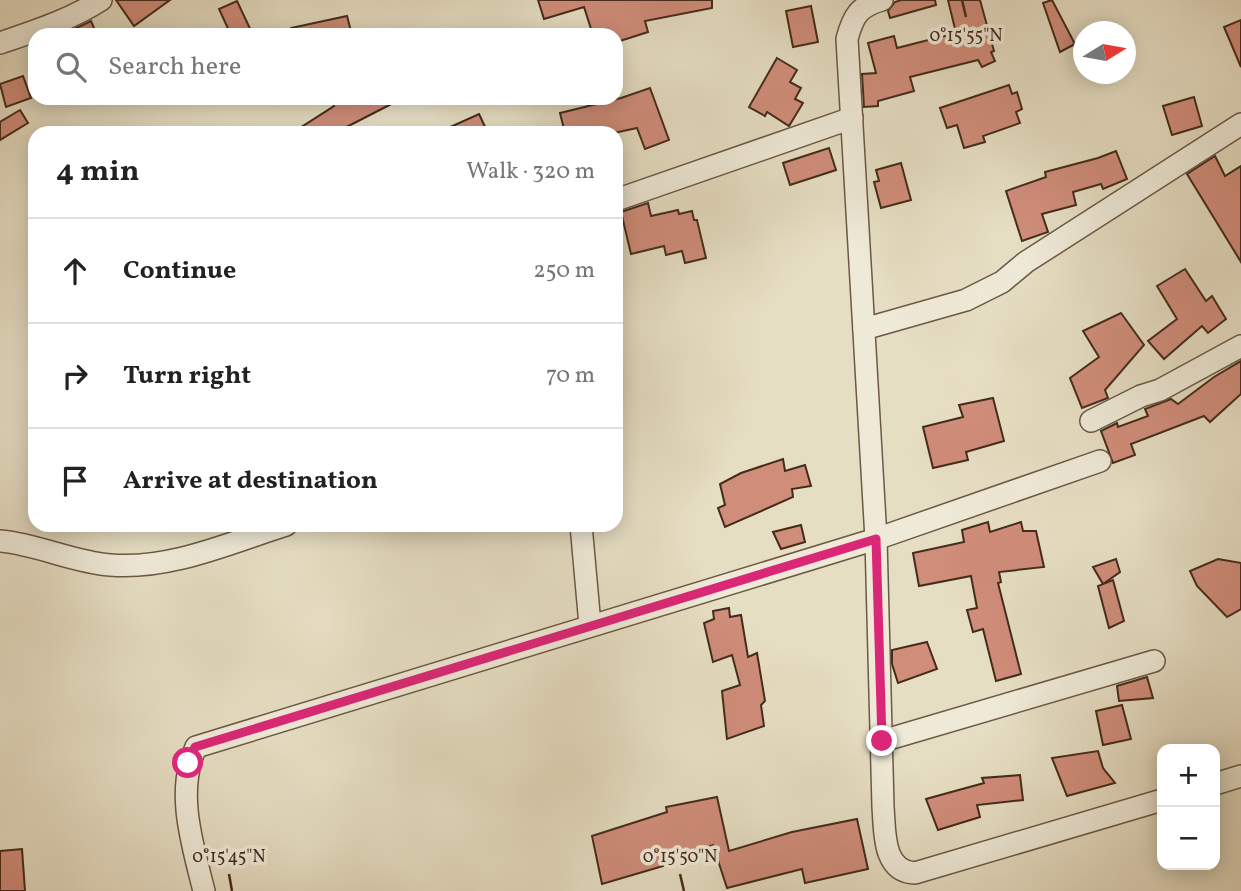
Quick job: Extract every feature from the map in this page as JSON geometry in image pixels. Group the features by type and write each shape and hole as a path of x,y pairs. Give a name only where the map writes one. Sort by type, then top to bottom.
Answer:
{"street":[{"path":"43,28 83,12 102,0"},
{"path":"882,0 866,4 852,20 847,39 876,539 887,848 896,865 907,873 915,873 1157,801"},
{"path":"0,43 28,33"},
{"path":"623,198 852,118"},
{"path":"864,329 966,300 1002,282 1026,262 1241,124"},
{"path":"1091,421 1141,396 1160,390 1241,346"},
{"path":"204,891 189,830 188,763 195,747 876,539 1100,461"},
{"path":"0,541 107,565 148,565 180,559 264,532"},
{"path":"582,532 590,625"},
{"path":"882,741 1154,661"},
{"path":"1220,782 1241,776"}],"building":[{"path":"116,0 170,0 134,26"},
{"path":"538,0 712,0 712,8 645,21 648,32 623,40 623,28 591,28 584,7 544,19"},
{"path":"935,0 936,5 890,18 888,11 895,2"},
{"path":"948,0 980,0 995,61 982,67 978,60 910,77 914,91 878,101 878,106 864,107 862,74 876,73 868,43 894,36 897,48 956,33"},
{"path":"1052,0 1073,40 1073,45 1060,52 1043,3"},
{"path":"237,1 250,28 228,28 219,9"},
{"path":"811,6 818,42 793,47 786,11"},
{"path":"347,16 350,28 291,28"},
{"path":"1241,20 1241,67 1224,27"},
{"path":"91,21 94,28 76,28"},
{"path":"777,58 797,70 790,82 801,88 795,99 803,103 789,126 767,112 765,116 749,107"},
{"path":"23,76 28,99 6,107 0,84"},
{"path":"1009,85 1012,94 1017,92 1022,109 1016,112 1020,123 983,136 985,142 964,148 957,125 947,128 940,108"},
{"path":"650,88 669,140 645,149 637,128 623,131 623,126 563,126 560,113 593,105 623,105 623,97"},
{"path":"1194,97 1202,126 1172,135 1163,106"},
{"path":"389,105 349,126 303,126 334,106"},
{"path":"20,110 28,123 0,140 0,122"},
{"path":"479,114 485,126 452,126"},
{"path":"829,148 836,170 790,185 783,163"},
{"path":"1116,151 1127,179 1103,189 1101,184 1073,192 1076,205 1042,214 1048,232 1022,241 1006,191 1046,177 1045,172"},
{"path":"1215,156 1225,176 1241,166 1241,262 1187,174"},
{"path":"901,163 911,200 881,208 874,182 879,181 876,170"},
{"path":"648,203 651,216 678,210 679,214 692,211 694,220 697,220 706,258 685,263 682,251 666,255 664,246 631,254 623,211"},
{"path":"1185,269 1206,301 1212,296 1226,319 1208,333 1202,326 1164,359 1148,341 1177,319 1157,286"},
{"path":"1121,313 1144,345 1105,390 1108,398 1082,408 1070,378 1099,357 1083,331"},
{"path":"1241,361 1241,394 1210,422 1204,416 1131,444 1135,455 1113,463 1101,431 1117,423 1118,427 1148,416 1145,409 1171,399 1178,404"},
{"path":"993,398 1004,441 966,452 968,460 933,468 923,427 963,417 959,405"},
{"path":"783,459 785,471 805,465 811,486 792,489 793,497 725,527 718,508 725,505 720,484 741,473"},
{"path":"988,522 990,532 1021,522 1023,531 1036,531 1044,567 999,572 1001,582 998,583 1021,674 996,681 983,629 973,632 967,610 977,608 971,576 919,586 913,553 964,542 962,530"},
{"path":"801,525 805,542 781,549 773,532"},
{"path":"1116,559 1120,572 1103,584 1093,567"},
{"path":"1218,559 1241,563 1241,609 1227,617 1197,586 1190,571"},
{"path":"1113,580 1124,621 1109,628 1098,586"},
{"path":"729,608 730,617 741,615 748,657 757,653 765,701 761,705 764,726 727,739 722,691 740,685 732,655 713,662 704,623 714,619 713,611"},
{"path":"927,642 937,669 898,683 892,664 892,650"},
{"path":"1147,677 1153,698 1119,701 1117,686"},
{"path":"1122,705 1131,739 1103,745 1096,711"},
{"path":"1098,751 1103,768 1115,783 1067,796 1052,758"},
{"path":"1020,775 1023,800 977,805 980,817 938,830 926,799 984,783 982,778"},
{"path":"717,797 729,851 792,832 857,819 868,869 805,883 802,869 727,888 713,845 662,862 663,866 602,884 592,836 667,812 666,807"},
{"path":"22,849 25,891 0,891 0,851"}],"route":[{"path":"188,763 195,747 876,539 882,741"}]}
